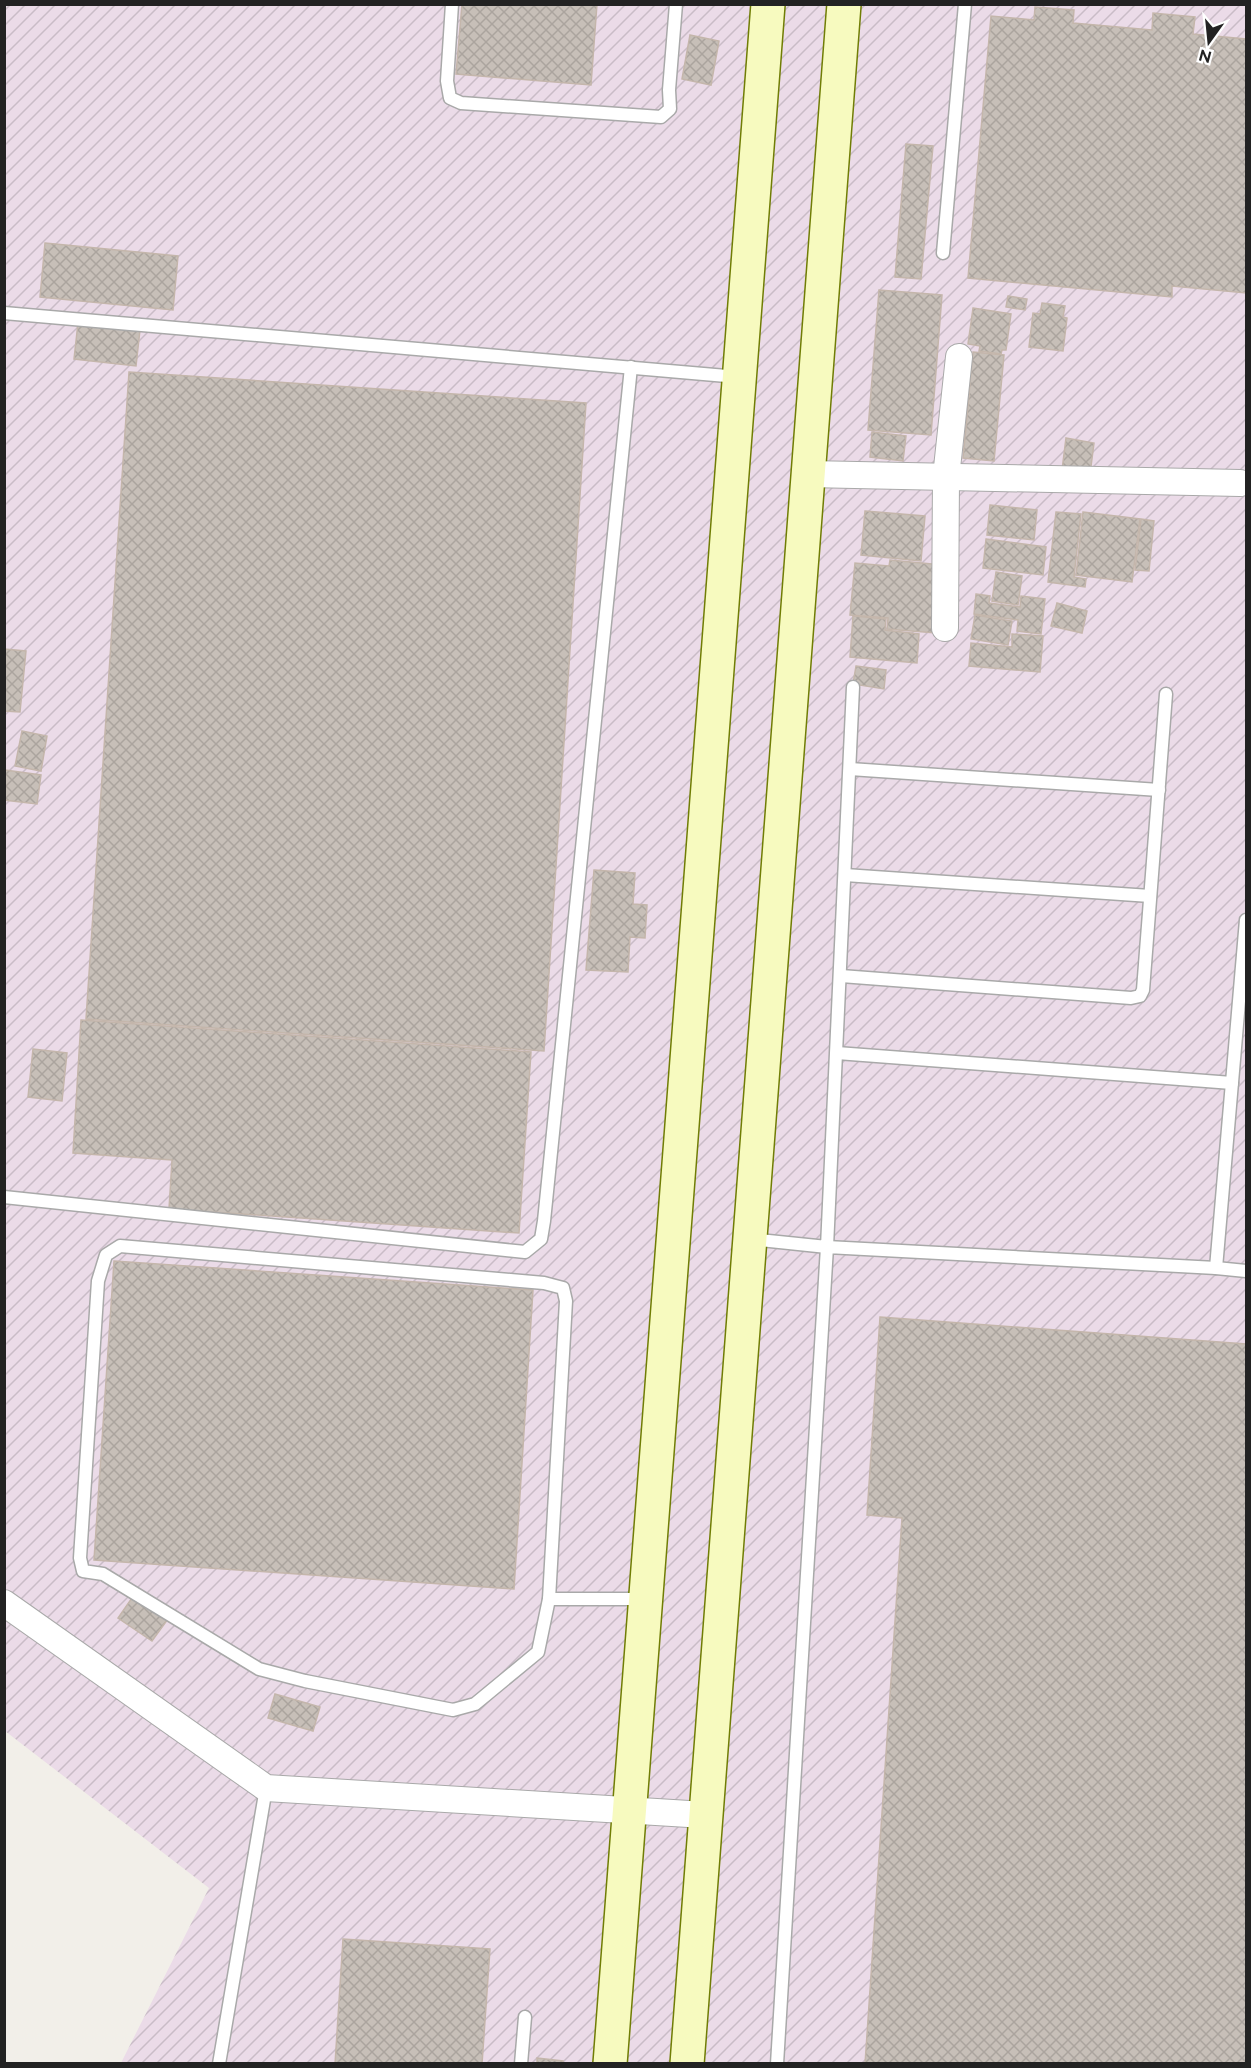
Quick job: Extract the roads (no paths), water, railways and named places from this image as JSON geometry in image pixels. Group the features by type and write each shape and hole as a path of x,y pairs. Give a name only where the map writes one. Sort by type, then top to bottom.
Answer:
{"street":[{"path":"610,2064 768,4"},
{"path":"687,2064 844,4"},
{"path":"945,628 946,477 958,357"},
{"path":"808,474 1240,483"},
{"path":"4,1603 266,1788 705,1815"}],"lane":[{"path":"452,4 447,81 450,98 461,103 661,117 670,109 669,90 676,4"},
{"path":"943,253 965,4"},
{"path":"4,313 739,377"},
{"path":"4,1197 525,1252 540,1239 544,1221 631,367"},
{"path":"777,2064 827,1247 853,687"},
{"path":"841,976 1119,997 1140,996 1143,990 1166,694"},
{"path":"850,769 1159,790"},
{"path":"845,875 1150,896"},
{"path":"1216,1268 1246,920"},
{"path":"837,1053 1232,1083"},
{"path":"749,1239 827,1247 1246,1271"},
{"path":"120,1246 544,1283 563,1288 566,1301 549,1599 538,1652 475,1704 453,1710 306,1681 259,1669 102,1574 83,1571 80,1558 98,1281 105,1255 120,1246"},
{"path":"549,1599 645,1599"},
{"path":"219,2064 266,1788"},
{"path":"521,2064 525,2017"}]}
